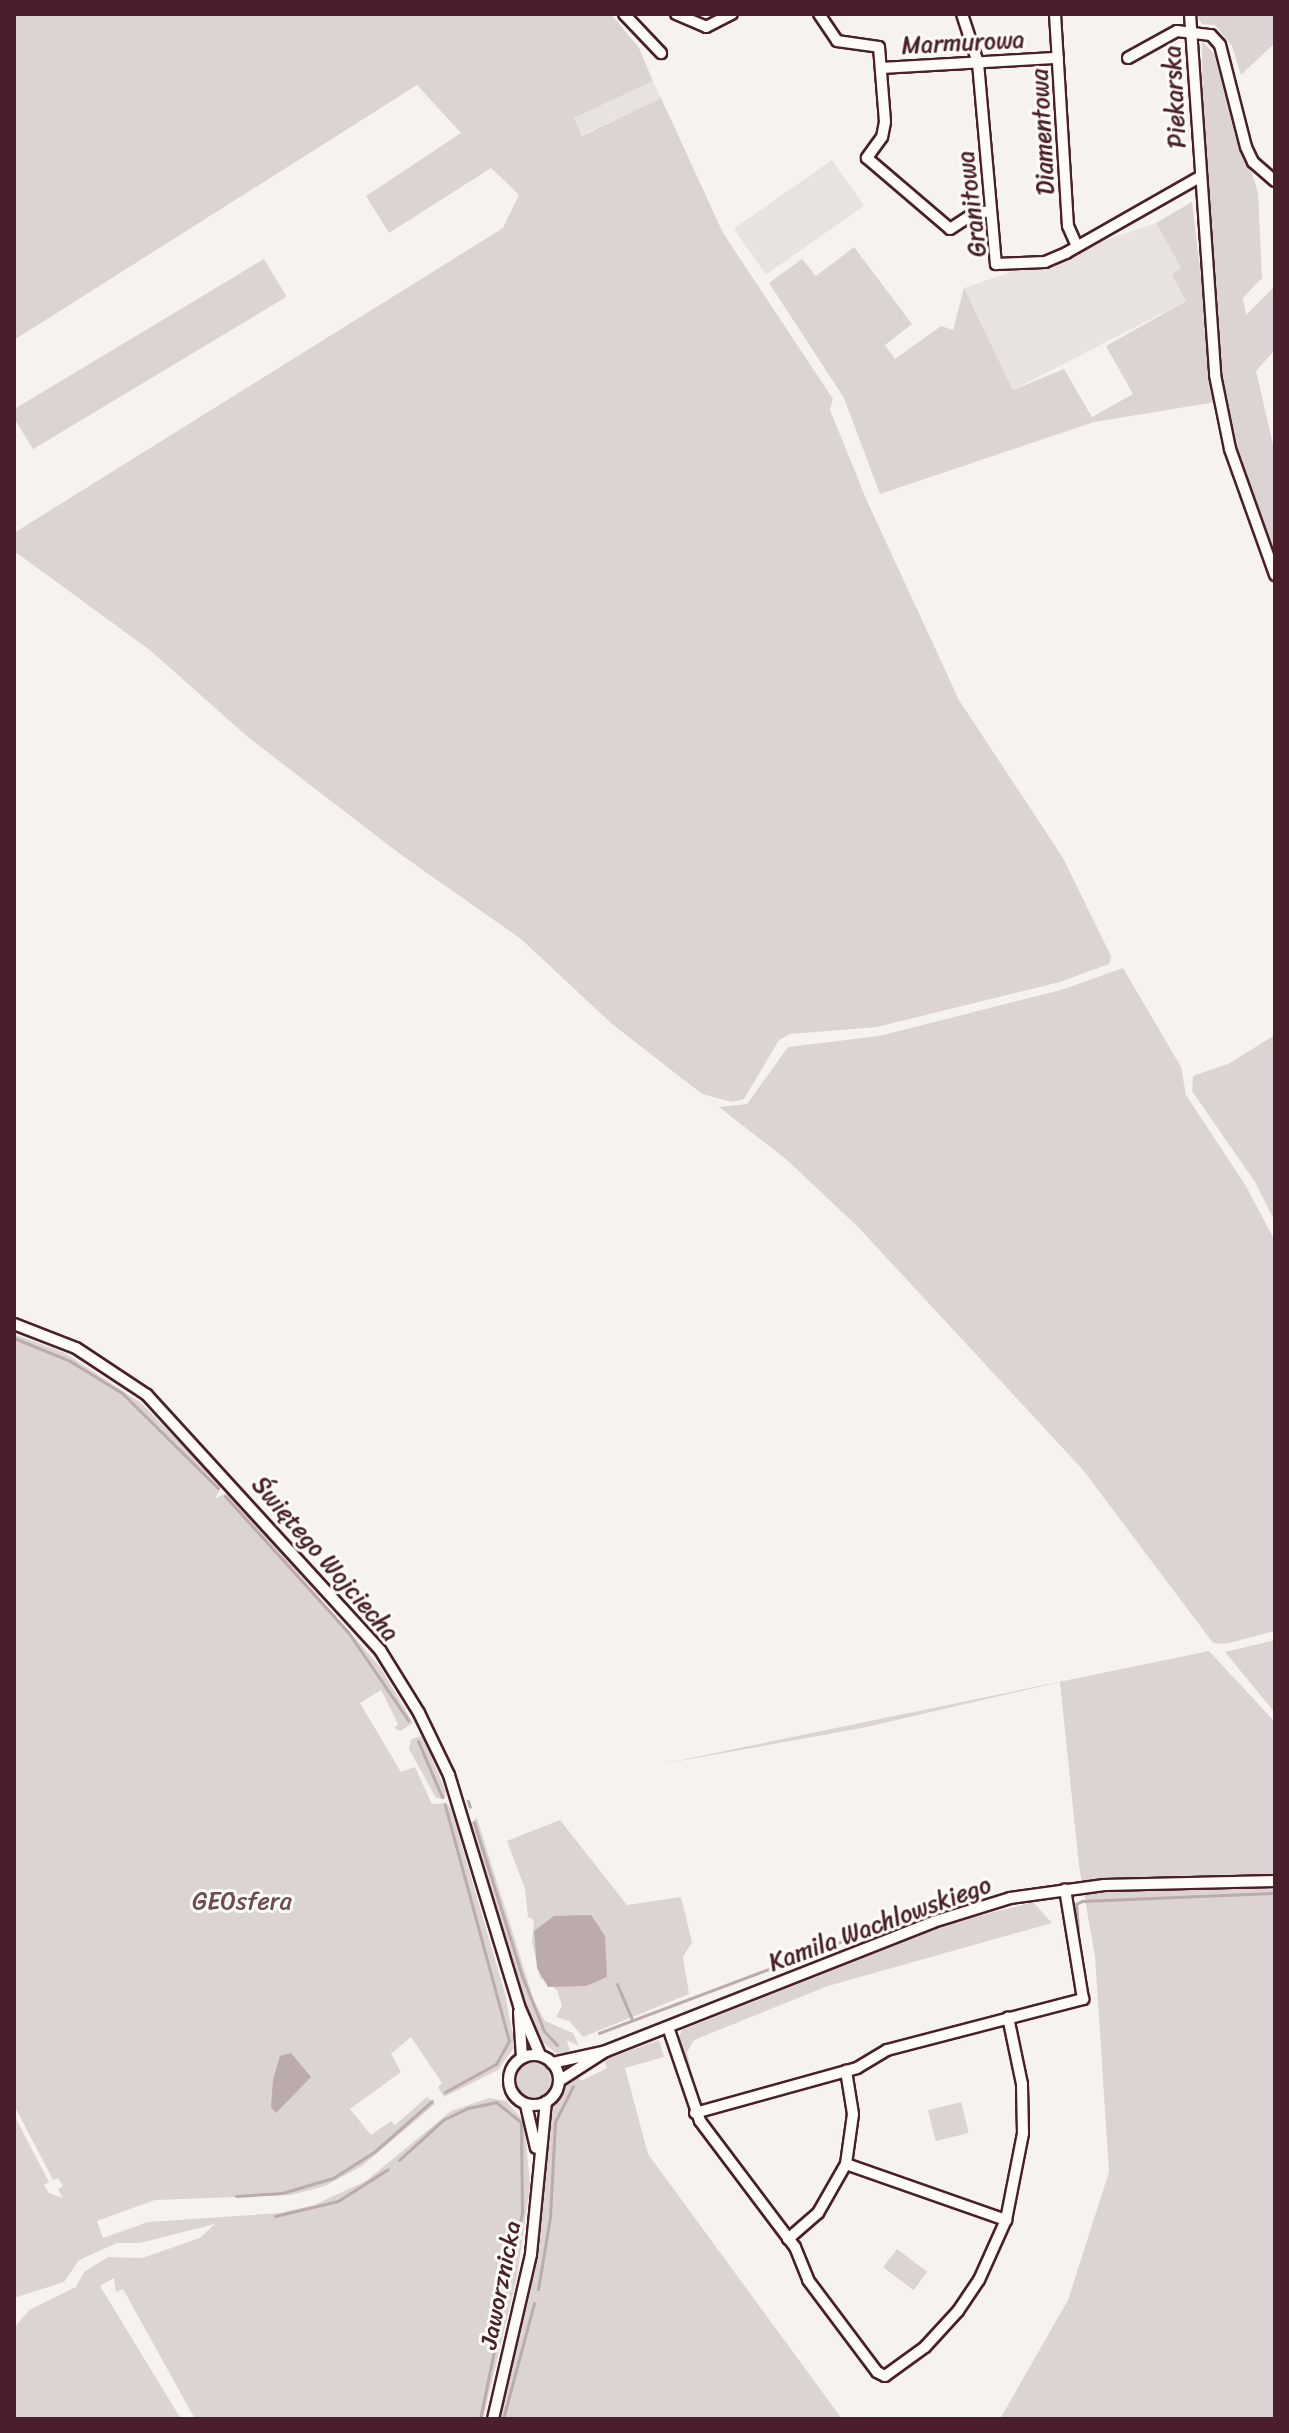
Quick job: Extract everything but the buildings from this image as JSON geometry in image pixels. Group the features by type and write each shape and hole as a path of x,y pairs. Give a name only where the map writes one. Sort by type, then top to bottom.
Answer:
{"street":[{"path":"624,14 661,53"},
{"path":"676,14 706,27 732,14"},
{"path":"819,14 837,41 879,47 882,68"},
{"name":"Granitowa","path":"962,14 978,63 996,264 1045,262 1200,177"},
{"name":"Diamentowa","path":"1055,14 1068,226 1077,246"},
{"name":"Piekarska","path":"1190,14 1215,375 1230,449 1275,575"},
{"path":"1128,58 1177,31 1192,30 1211,35 1220,45 1246,147 1253,162 1275,181"},
{"name":"Marmurowa","path":"990,211 973,214 950,229 867,158 882,137 885,122 882,68 1058,58"},
{"name":"Świętego Wojciecha","path":"14,1324 86,1354 147,1395 380,1650 419,1713 449,1775 519,2006 540,2055"},
{"name":"Kamila Wachlowskiego","path":"552,2063 606,2051 961,1912 1065,1889 1275,1881"},
{"path":"695,2113 846,2071 870,2063 887,2050 1083,1999 1065,1889"},
{"name":"Świętego Wojciecha","path":"519,2006 522,2057"},
{"path":"668,2027 695,2113 788,2239 818,2293 877,2372 889,2375 925,2347 958,2311 979,2280 1006,2220 1023,2133 1022,2084 1008,2017"},
{"name":"Kamila Wachlowskiego","path":"559,2081 606,2051"},
{"path":"540,2055 552,2063 559,2081 546,2102 526,2105 513,2096 508,2081 522,2057 540,2055"},
{"path":"788,2239 818,2213 846,2164 853,2114 846,2071"},
{"name":"Jaworznicka","path":"493,2419 531,2254 538,2158 546,2102"},
{"name":"Jaworznicka","path":"526,2105 538,2158"},
{"path":"846,2164 1006,2220"}],"shaded area":[{"path":"653,81 661,98 582,135 574,118"},
{"path":"832,160 864,206 766,275 734,229"},
{"path":"1156,223 1181,268 1186,301 1013,390 964,288"},
{"path":"591,1915 605,1936 607,1977 586,1986 548,1987 537,1968 534,1931 554,1916"},
{"path":"291,2053 311,2077 276,2113 271,2107 273,2080 280,2056"}],"green space":[{"path":"14,14 611,14 639,48 653,81 574,118 582,136 661,98 723,233 833,399 830,410 867,501 959,700 1063,858 1111,956 1109,964 1060,982 877,1027 790,1034 779,1040 744,1099 732,1102 702,1094 612,1024 521,939 400,854 249,738 151,651 14,551 14,533 503,228 519,195 491,168 389,233 366,196 461,133 417,85 14,340"},
{"path":"1196,14 1275,14 1275,43 1241,75 1232,46 1215,25 1202,24"},
{"path":"1202,41 1218,58 1258,193 1262,278 1243,298 1246,315 1275,286 1275,350 1256,371 1275,453 1275,564 1236,451 1220,376 1203,138"},
{"path":"1192,202 1216,402 1094,422 880,494 844,398 769,283 802,259 816,276 854,247 912,324 885,345 895,359 941,326 953,330 964,288 1013,390 1064,369 1092,417 1133,394 1106,346 1186,301 1172,274 1181,268 1156,223"},
{"path":"264,259 287,297 33,449 14,418 14,409"},
{"path":"1123,968 1181,1067 1186,1095 1246,1186 1275,1241 1275,1631 1225,1644 1213,1643 1083,1470 859,1228 787,1160 719,1107 747,1104 788,1047 879,1036 1061,990"},
{"path":"1275,1035 1275,1222 1255,1182 1192,1091 1193,1076 1230,1063"},
{"name":"GEOsfera","path":"14,1334 65,1353 141,1403 222,1485 215,1499 228,1492 381,1668 413,1723 400,1731 394,1728 398,1724 381,1690 360,1703 401,1772 415,1767 432,1804 446,1803 451,1808 505,1994 515,2046 498,2070 444,2097 438,2087 442,2083 411,2037 391,2054 401,2072 350,2109 371,2135 391,2121 395,2125 427,2097 435,2104 362,2166 325,2186 291,2195 155,2200 97,2221 103,2238 148,2222 280,2213 314,2205 366,2181 451,2111 489,2098 506,2101 524,2121 530,2185 517,2276 483,2419 195,2419 123,2289 116,2292 114,2278 100,2286 181,2419 14,2419 14,2328 29,2310 76,2287 84,2272 108,2257 142,2258 200,2238 215,2224 140,2243 117,2243 79,2260 64,2282 14,2298 14,2115 49,2182 44,2185 49,2193 63,2198 58,2189 63,2186 58,2178 53,2180 14,2105"},
{"path":"1275,1640 1275,1713 1225,1652"},
{"path":"1209,1651 1275,1722 1275,2419 1000,2419 1068,2300 1109,2172 1095,1956 1079,1866 1060,1682 862,1728 662,1764"},
{"path":"422,1736 446,1791 445,1799 436,1798 409,1749 411,1739"},
{"path":"477,1818 534,2001 545,2021 573,2033 579,2046 567,2040 570,2052 557,2054 535,2036 471,1823"},
{"path":"560,1820 627,1905 681,1897 692,1942 683,1957 689,1994 583,2037 569,2021 556,2017 562,2006 557,1990 540,1978 532,1942 534,1920 528,1917 525,1889 507,1841"},
{"path":"1033,1902 1052,1923 828,1986 694,2040 687,2052 697,2095 693,2097 679,2038 682,2030 952,1923"},
{"path":"659,2040 664,2057 625,2068 648,2154 842,2419 500,2419 536,2261 547,2109 576,2073 581,2081 607,2068 604,2060"},
{"path":"533,2062 546,2067 551,2080 546,2093 533,2098 520,2093 515,2080 520,2067"},
{"path":"961,2102 969,2133 936,2141 928,2110"},
{"path":"897,2249 927,2272 914,2290 883,2267"}],"waterway":[{"path":"14,1338 70,1361 122,1393 218,1488"},
{"path":"225,1496 348,1632 408,1720"},
{"path":"418,1741 442,1797"},
{"path":"468,1801 470,1807"},
{"path":"445,1805 509,2041 496,2064 445,2092"},
{"path":"474,1822 522,1976 544,2031 557,2045"},
{"path":"1078,1930 1076,1904 1082,1901 1275,1893"},
{"path":"599,2033 940,1904"},
{"path":"617,1984 632,2020"},
{"path":"538,2289 550,2217 555,2122 573,2086"},
{"path":"236,2196 282,2193 333,2178 374,2152 432,2101"},
{"path":"399,2160 443,2120 468,2108 496,2102 521,2122 522,2213 480,2419"},
{"path":"275,2216 338,2201 388,2169"},
{"path":"503,2419 534,2303"}]}
